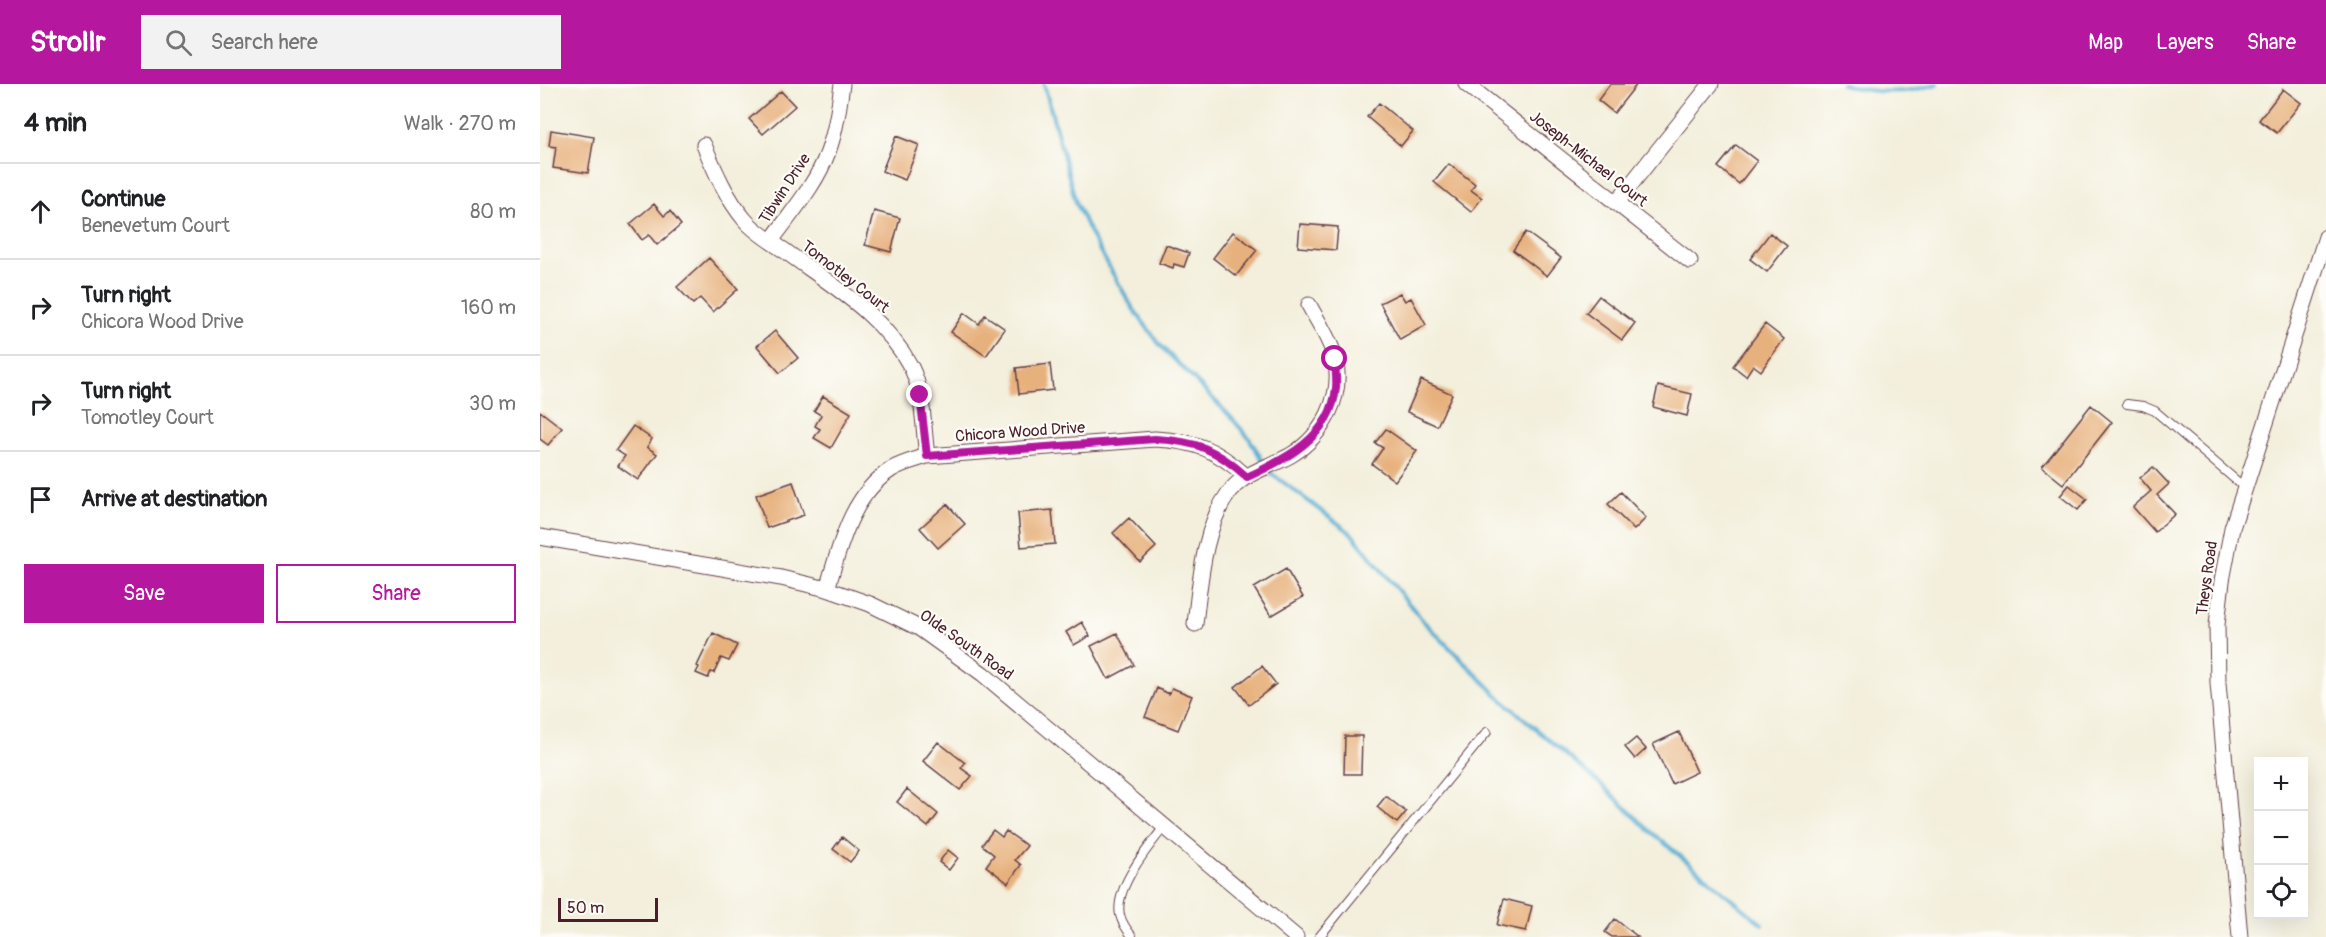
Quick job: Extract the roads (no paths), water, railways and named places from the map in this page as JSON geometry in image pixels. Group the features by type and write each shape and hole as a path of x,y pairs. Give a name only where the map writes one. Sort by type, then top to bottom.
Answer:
{"street":[{"name":"Tibwin Drive","path":"771,241 814,180 828,153 836,126 842,84"},
{"name":"Joseph-Michael Court","path":"1466,84 1690,261"},
{"path":"1616,203 1711,84"},
{"name":"Tomotley Court","path":"704,144 731,201 746,222 860,307 892,337 912,369 920,395 927,456"},
{"name":"Theys Road","path":"2240,937 2218,683 2217,625 2222,580 2232,528 2326,237"},
{"path":"1195,624 1198,593 1208,545 1219,510 1232,489 1247,477 1293,453 1315,436 1330,411 1336,388 1335,359 1327,338 1309,305"},
{"name":"Chicora Wood Drive","path":"827,589 840,546 858,504 878,479 894,467 927,456 1155,439 1180,440 1206,447 1226,458 1247,477"},
{"name":"Olde South Road","path":"540,537 781,578 827,589 870,604 919,628 983,674 1296,937"}],"lane":[{"path":"2127,404 2144,406 2155,411 2245,488"},
{"path":"1319,937 1487,732"},
{"path":"1132,936 1119,913 1123,896 1128,879 1137,862 1164,826"}],"waterway":[{"path":"1044,84 1076,203 1092,237 1132,307 1160,345 1249,438 1264,463"},
{"path":"1842,84 1866,90 1890,92 1914,90 1937,84"},
{"path":"1267,470 1351,533 1423,621 1500,698 1605,788 1649,830 1762,924"}]}
